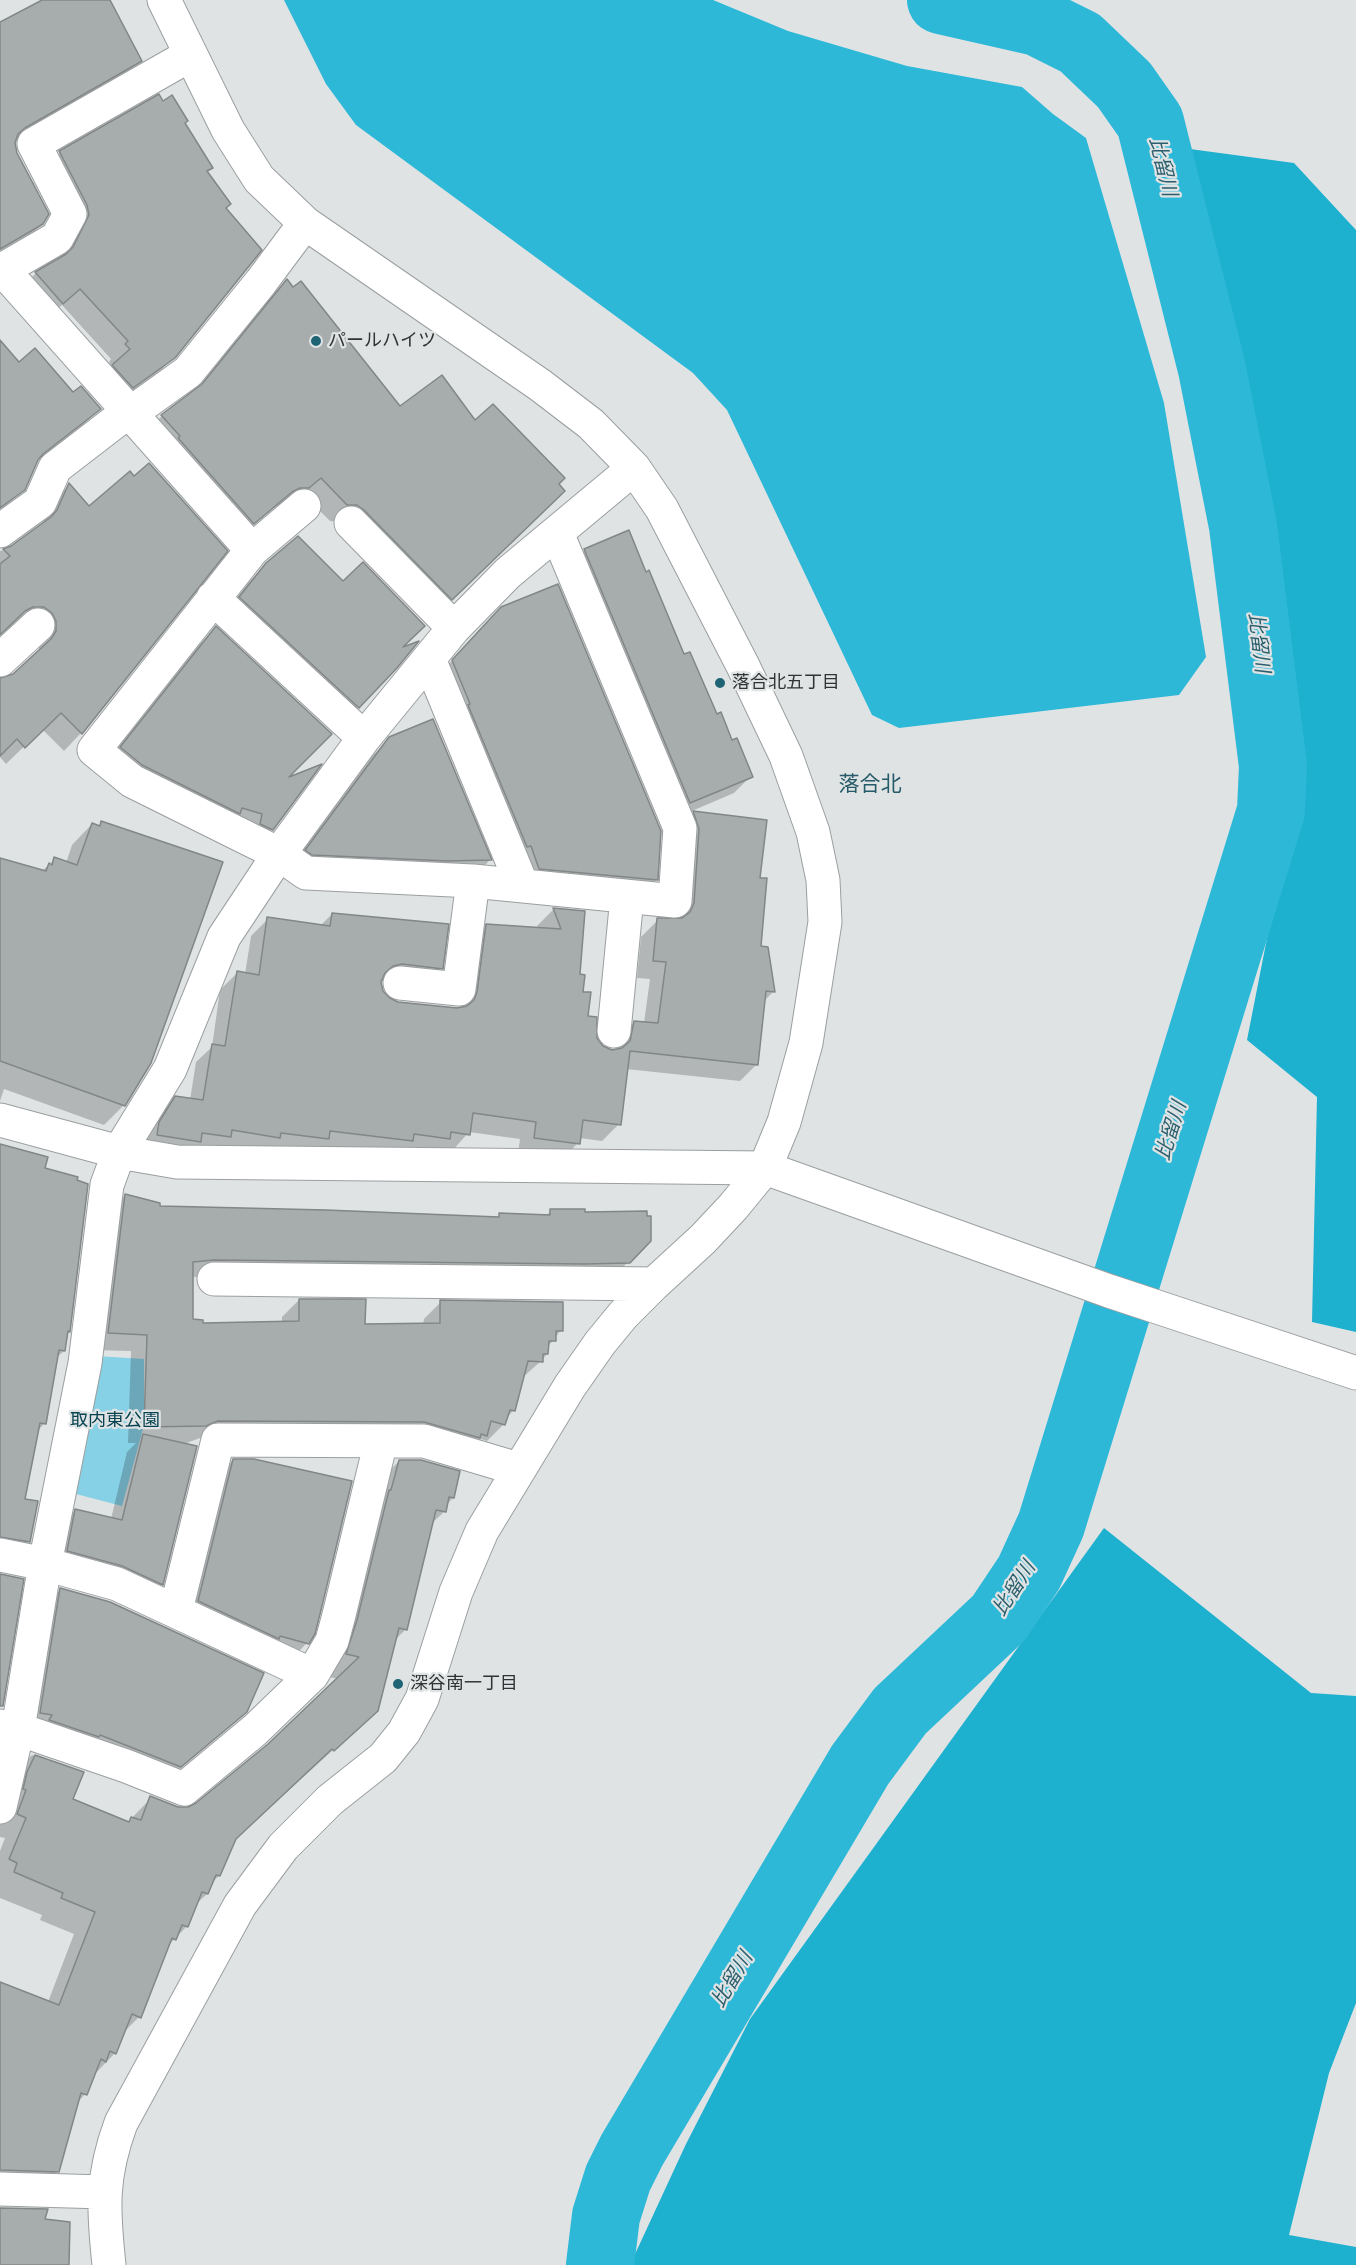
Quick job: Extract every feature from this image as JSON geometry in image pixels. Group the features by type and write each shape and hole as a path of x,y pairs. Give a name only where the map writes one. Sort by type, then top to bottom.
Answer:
{"street":[{"path":"109,2265 104,2223 104,2192 111,2151 121,2123 240,1905 282,1847 330,1800 383,1758 404,1732 422,1699 456,1592 482,1531 518,1469 600,1343 654,1284 710,1231 765,1168 784,1122 806,1043 825,922 823,880 813,832 786,756 743,666 662,509 634,468 591,424 540,385 305,223 259,178 228,130 164,0"},
{"path":"190,55 34,144 70,214 57,238 1,270 252,550"},
{"path":"0,531 40,502 55,468 116,421 131,413 188,372 261,282 305,223"},
{"path":"0,1807 9,1727 45,1564 85,1363 107,1185 119,1152 170,1069 224,938 279,854 364,738 454,628 508,573 634,468"},
{"path":"304,506 252,550 94,750 132,781 279,854 306,873 473,881 675,901 680,828 557,533"},
{"path":"351,523 454,628"},
{"path":"213,598 364,738"},
{"path":"0,660 38,625"},
{"path":"429,659 522,885"},
{"path":"400,983 459,989 473,881"},
{"path":"614,1031 627,897"},
{"path":"0,1120 119,1152 177,1162 765,1168 1109,1291 1356,1373"},
{"path":"214,1279 654,1284"},
{"path":"176,1610 218,1440 424,1441 518,1469"},
{"path":"9,1727 126,1766 184,1789 255,1730 312,1675 334,1632 381,1441"},
{"path":"0,1555 45,1564 117,1584 312,1675"},
{"path":"0,2189 104,2192"}],"green space":[{"name":"取内東公園","path":"96,1356 144,1359 144,1425 122,1506 76,1494"}],"shaded area":[{"path":"284,0 713,0 788,31 907,66 1022,87 1086,138 1164,403 1206,657 1179,695 899,728 872,715 727,410 693,373 356,125 326,84"},
{"path":"1190,149 1294,163 1356,230 1356,1332 1312,1322 1317,1097 1247,1040 1302,760"},
{"path":"1104,1528 1311,1693 1356,1696 1356,2003 1329,2073 1289,2235 1356,2247 1356,2265 630,2265 686,2144 750,2019"}],"building":[{"path":"42,0 110,0 142,61 18,134 15,143 17,153 49,214 43,224 0,249 0,22"},
{"path":"159,94 163,101 172,95 188,121 185,123 213,168 207,171 231,204 226,208 262,250 175,358 133,388 112,365 130,349 125,344 128,341 80,289 63,304 35,272 66,254 73,247 89,215 87,205 59,151"},
{"path":"287,279 293,287 301,281 400,406 442,375 475,420 493,404 565,478 559,484 565,491 452,600 364,510 357,505 347,505 321,478 309,488 300,488 292,492 254,524 178,438 180,436 161,415 202,384"},
{"path":"0,340 19,362 35,348 73,392 81,386 101,409 43,454 25,490 0,508"},
{"path":"149,463 228,551 82,734 61,713 25,748 17,739 0,756 0,678 13,674 51,639 56,631 56,621 52,613 44,607 33,607 25,611 0,635 0,564 10,556 3,549 11,546 51,517 57,510 69,483 89,506 130,471 134,476"},
{"path":"629,530 646,572 649,570 684,654 690,652 717,714 721,712 732,740 737,738 753,777 690,803 584,549"},
{"path":"298,536 343,581 363,562 425,626 403,647 419,641 359,708 239,597 266,563"},
{"path":"558,584 661,831 658,880 539,869 531,846 527,847 468,705 470,704 452,660 501,607"},
{"path":"216,626 332,734 289,777 322,764 273,830 260,824 262,814 242,808 240,814 142,765 120,747"},
{"path":"433,719 492,860 448,861 312,855 305,850 389,737"},
{"path":"693,811 767,820 760,878 767,878 761,946 768,947 775,992 766,991 758,1065 630,1051 621,1125 583,1120 580,1144 534,1138 536,1122 473,1113 470,1135 451,1132 450,1139 414,1134 413,1141 330,1131 329,1139 281,1133 280,1138 232,1130 231,1137 202,1133 201,1142 157,1135 159,1122 175,1096 203,1100 212,1044 225,1046 237,971 259,975 267,917 330,926 332,913 449,924 443,969 402,964 393,966 385,973 381,982 383,991 398,1002 457,1008 467,1006 474,1000 477,992 486,924 561,929 553,908 585,911 580,974 585,975 583,992 591,992 588,1016 597,1017 597,1038 603,1046 612,1050 622,1048 630,1041 634,1021 658,1023 666,962 653,961 657,918 682,918 690,912 694,903 699,829"},
{"path":"101,821 223,862 151,1063 125,1106 0,1061 0,858 46,871 49,863 52,865 54,857 77,865 92,823 100,826"},
{"path":"0,1144 48,1157 45,1168 78,1177 77,1180 88,1184 70,1332 68,1331 65,1351 59,1350 46,1424 40,1423 25,1499 38,1501 30,1542 0,1537"},
{"path":"125,1194 160,1203 160,1206 499,1217 499,1213 550,1215 550,1209 585,1209 585,1212 647,1211 647,1216 651,1216 651,1241 630,1263 214,1260 193,1262 193,1319 203,1320 203,1323 299,1321 299,1299 366,1299 365,1324 440,1323 440,1300 563,1302 563,1331 556,1331 556,1341 549,1341 548,1354 543,1354 543,1362 528,1361 515,1411 510,1410 505,1425 491,1421 487,1436 481,1434 480,1438 424,1422 218,1421 206,1426 144,1427 147,1335 108,1333"},
{"path":"143,1434 197,1446 163,1585 122,1566 67,1551 75,1509 122,1520"},
{"path":"233,1459 254,1459 352,1481 315,1634 309,1644 280,1636 279,1639 198,1601"},
{"path":"399,1460 421,1460 460,1471 454,1498 449,1497 446,1512 436,1510 407,1630 399,1628 378,1711 334,1751 332,1749 236,1839 220,1876 216,1875 208,1894 202,1892 188,1927 182,1925 176,1940 172,1938 141,2018 132,2014 116,2054 110,2051 106,2062 101,2059 87,2095 81,2093 59,2172 0,2170 0,1982 59,2005 95,1912 61,1898 63,1893 14,1872 17,1863 9,1859 26,1818 17,1814 26,1790 23,1789 27,1772 35,1755 84,1772 73,1799 129,1822 131,1817 141,1820 150,1796 178,1807 188,1807 196,1803 268,1744 359,1657 346,1654"},
{"path":"0,1574 24,1579 3,1706 0,1706"},
{"path":"60,1588 110,1602 264,1673 247,1712 181,1767 100,1735 99,1737 49,1720 52,1715 40,1713"},
{"path":"0,2208 48,2209 45,2219 70,2222 69,2265 0,2265"}],"waterway":[{"name":"比留川","path":"600,2265 606,2216 618,2178 632,2150 860,1765 900,1711 999,1618 1029,1573 1051,1525 1271,811 1273,766 1243,526 1212,369 1150,122 1124,85 1080,43 1038,22 941,0"}],"place":[{"name":"パールハイツ","path":"316,341"},
{"name":"落合北五丁目","path":"720,683"},
{"name":"深谷南一丁目","path":"398,1684"}],"district":[{"name":"落合北","path":"870,786"}]}
